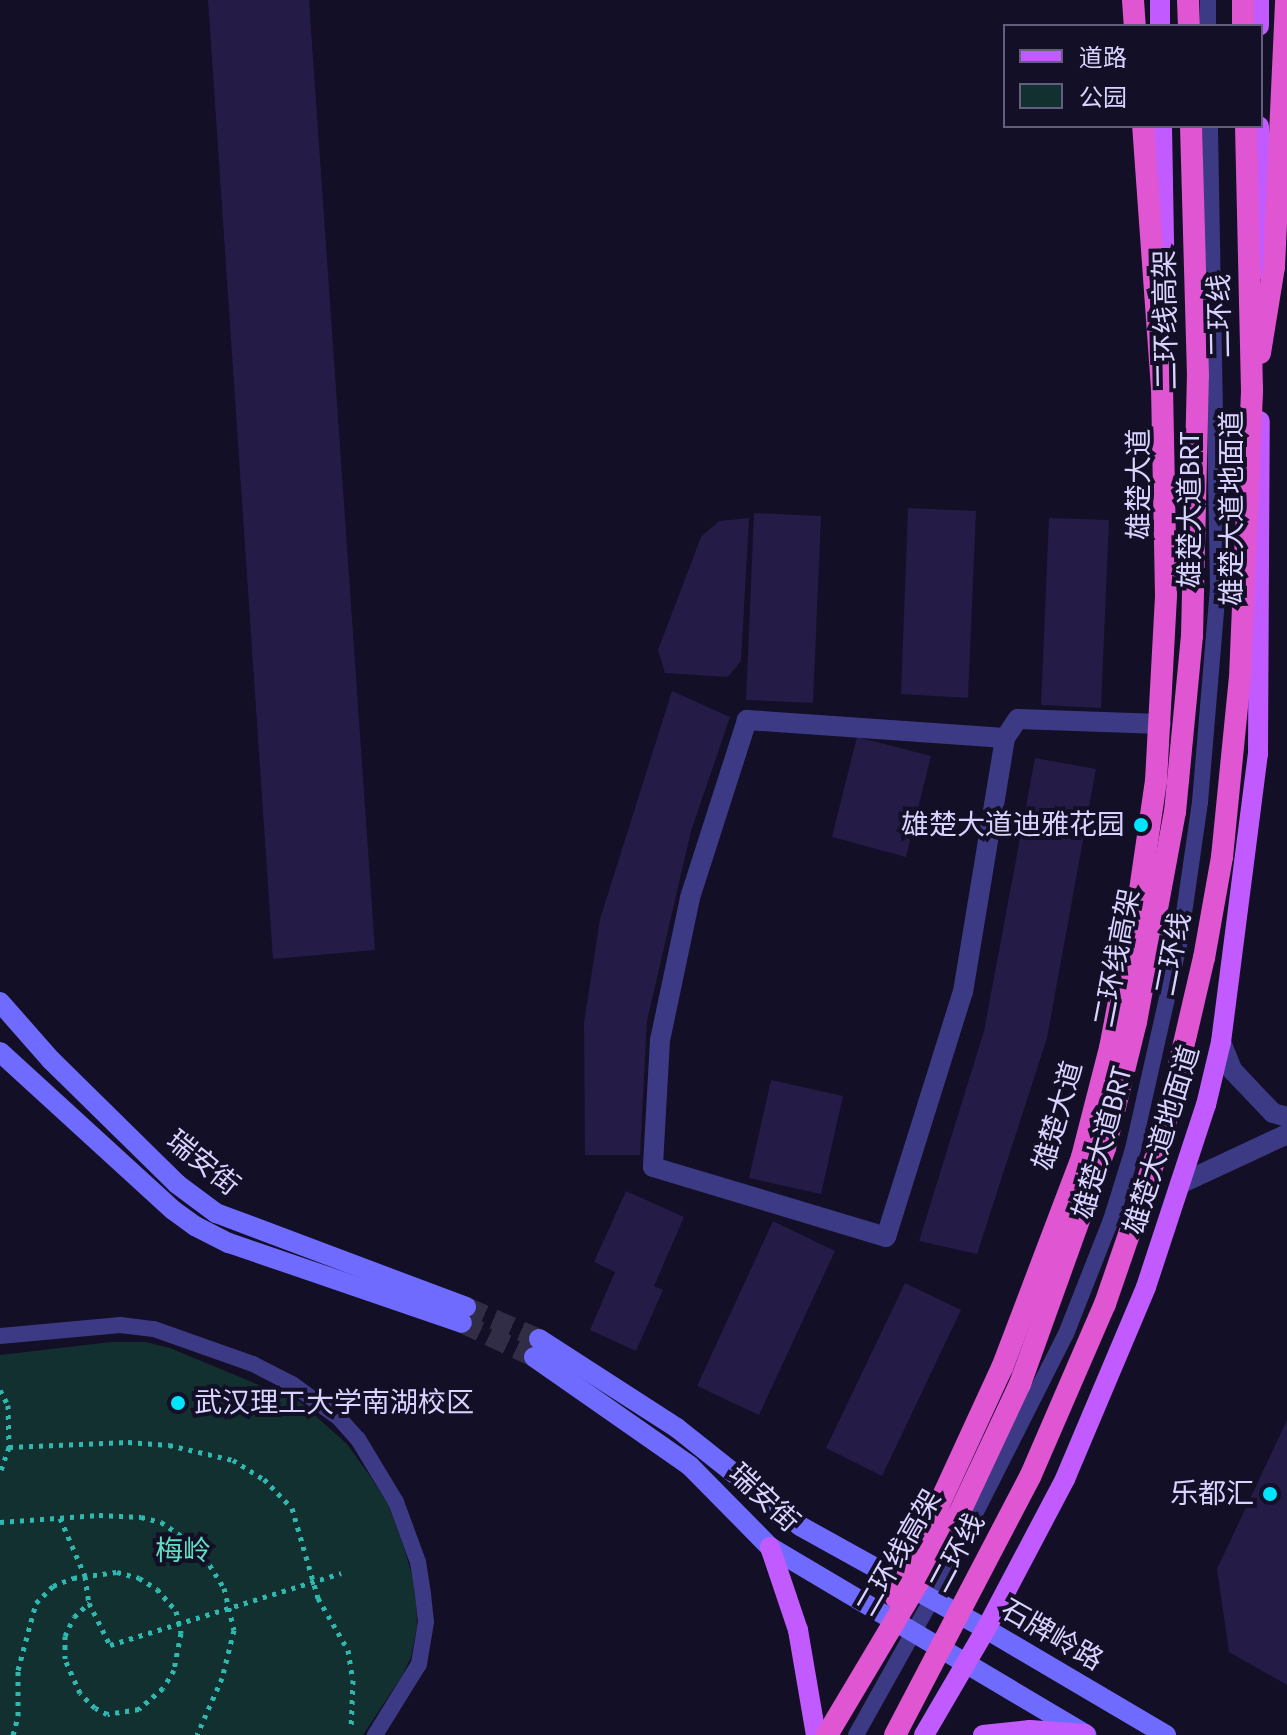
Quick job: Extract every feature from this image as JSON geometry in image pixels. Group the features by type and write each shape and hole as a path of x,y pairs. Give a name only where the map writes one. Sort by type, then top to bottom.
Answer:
{"highway":[{"path":"1133,0 1135,24"},
{"path":"1188,0 1189,24"},
{"path":"1243,0 1243,24"},
{"path":"1252,390 1268,318 1274,267 1286,0"},
{"path":"874,1655 910,1560 1002,1368 1082,1157 1110,1048 1139,897 1156,781 1166,541 1162,389 1143,128"},
{"name":"二环线高架","path":"827,1735 959,1514 1020,1384 1105,1148 1136,1022 1175,812 1192,636 1198,376 1191,128"},
{"name":"二环线","path":"895,1735 1000,1538 1072,1383 1137,1219 1162,1138 1204,958 1222,857 1240,678 1252,390 1246,128"}],"main road":[{"path":"1160,0 1160,24"},
{"path":"1259,0 1259,24"},
{"name":"雄楚大道","path":"817,1735 908,1586 1008,1352 1058,1216 1109,1039 1140,880 1161,724 1169,478 1162,128"},
{"name":"雄楚大道地面道","path":"924,1735 986,1629 1065,1479 1146,1287 1206,1105 1221,1042 1258,754 1259,128"},
{"name":"瑞安街","path":"0,1002 51,1060 177,1184 216,1213 464,1315 229,1243 195,1226 173,1210 0,1052"},
{"name":"瑞安街","path":"908,1586 800,1526 677,1428 536,1348 690,1466 770,1547 966,1664"},
{"path":"770,1547 798,1630 817,1735"},
{"name":"石牌岭路","path":"908,1586 1166,1735"},
{"path":"966,1664 1086,1734"},
{"path":"983,1735 1030,1730 1086,1734"}],"street":[{"path":"1005,738 747,720 684,927 660,1040 653,1167 886,1237 963,992 1005,738 1018,719 1161,724"},
{"path":"1221,1042 1233,1071 1273,1113 1287,1117"},
{"path":"1180,1184 1287,1134"}],"lane":[{"path":"1208,0 1208,24"},
{"name":"雄楚大道BRT","path":"856,1735 932,1599 1066,1334 1111,1220 1133,1149 1180,941 1200,802 1218,588 1210,128"},
{"path":"0,1336 120,1325 154,1329 253,1364 318,1401 348,1428 379,1471 406,1526 418,1562 426,1622 419,1664 375,1735"}],"path":[{"path":"0,1390 8,1405 9,1447 0,1473"},
{"path":"9,1447 128,1442 169,1445 233,1460 264,1479 292,1508 312,1582 348,1650 353,1680 351,1735"},
{"path":"0,1522 121,1515 161,1522 199,1548 213,1566 230,1608 234,1630 230,1655 197,1735"},
{"path":"60,1518 85,1576 89,1603 110,1645 341,1573"},
{"path":"13,1735 18,1716 18,1670 36,1603 53,1586 85,1576 117,1572 139,1578 157,1589 176,1611 178,1624 179,1653 163,1688 139,1709 107,1714 80,1693 65,1659 65,1636 74,1617 89,1603"}],"green space":[{"name":"梅岭","path":"111,1342 145,1342 170,1348 300,1402 347,1444 388,1504 416,1589 417,1627 411,1657 402,1676 363,1735 0,1735 0,1355"}],"building":[{"path":"208,0 309,0 375,950 273,959"},
{"path":"908,508 976,511 968,698 901,694"},
{"path":"754,513 821,516 813,703 746,700"},
{"path":"749,518 741,661 728,677 665,673 658,650 701,537 719,521"},
{"path":"1049,518 1109,520 1101,708 1041,705"},
{"path":"672,691 730,717 691,831 647,1021 640,1155 585,1155 584,1023 600,919"},
{"path":"857,737 931,756 906,857 832,837"},
{"path":"1035,758 1096,769 1047,1038 977,1254 919,1241 984,1031"},
{"path":"771,1080 843,1096 821,1194 749,1178"},
{"path":"626,1191 684,1217 654,1286 663,1290 636,1351 590,1330 615,1272 594,1262"},
{"path":"773,1221 835,1251 759,1415 697,1386"},
{"path":"905,1283 961,1310 882,1476 826,1448"},
{"name":"乐都汇","path":"1287,1420 1287,1685 1229,1652 1217,1569"}],"tunnel":[{"path":"466,1307 539,1339"},
{"path":"462,1323 534,1357"}],"place":[{"name":"雄楚大道迪雅花园","path":"1141,825"},
{"name":"武汉理工大学南湖校区","path":"178,1403"},
{"name":"乐都汇","path":"1270,1494"}]}
